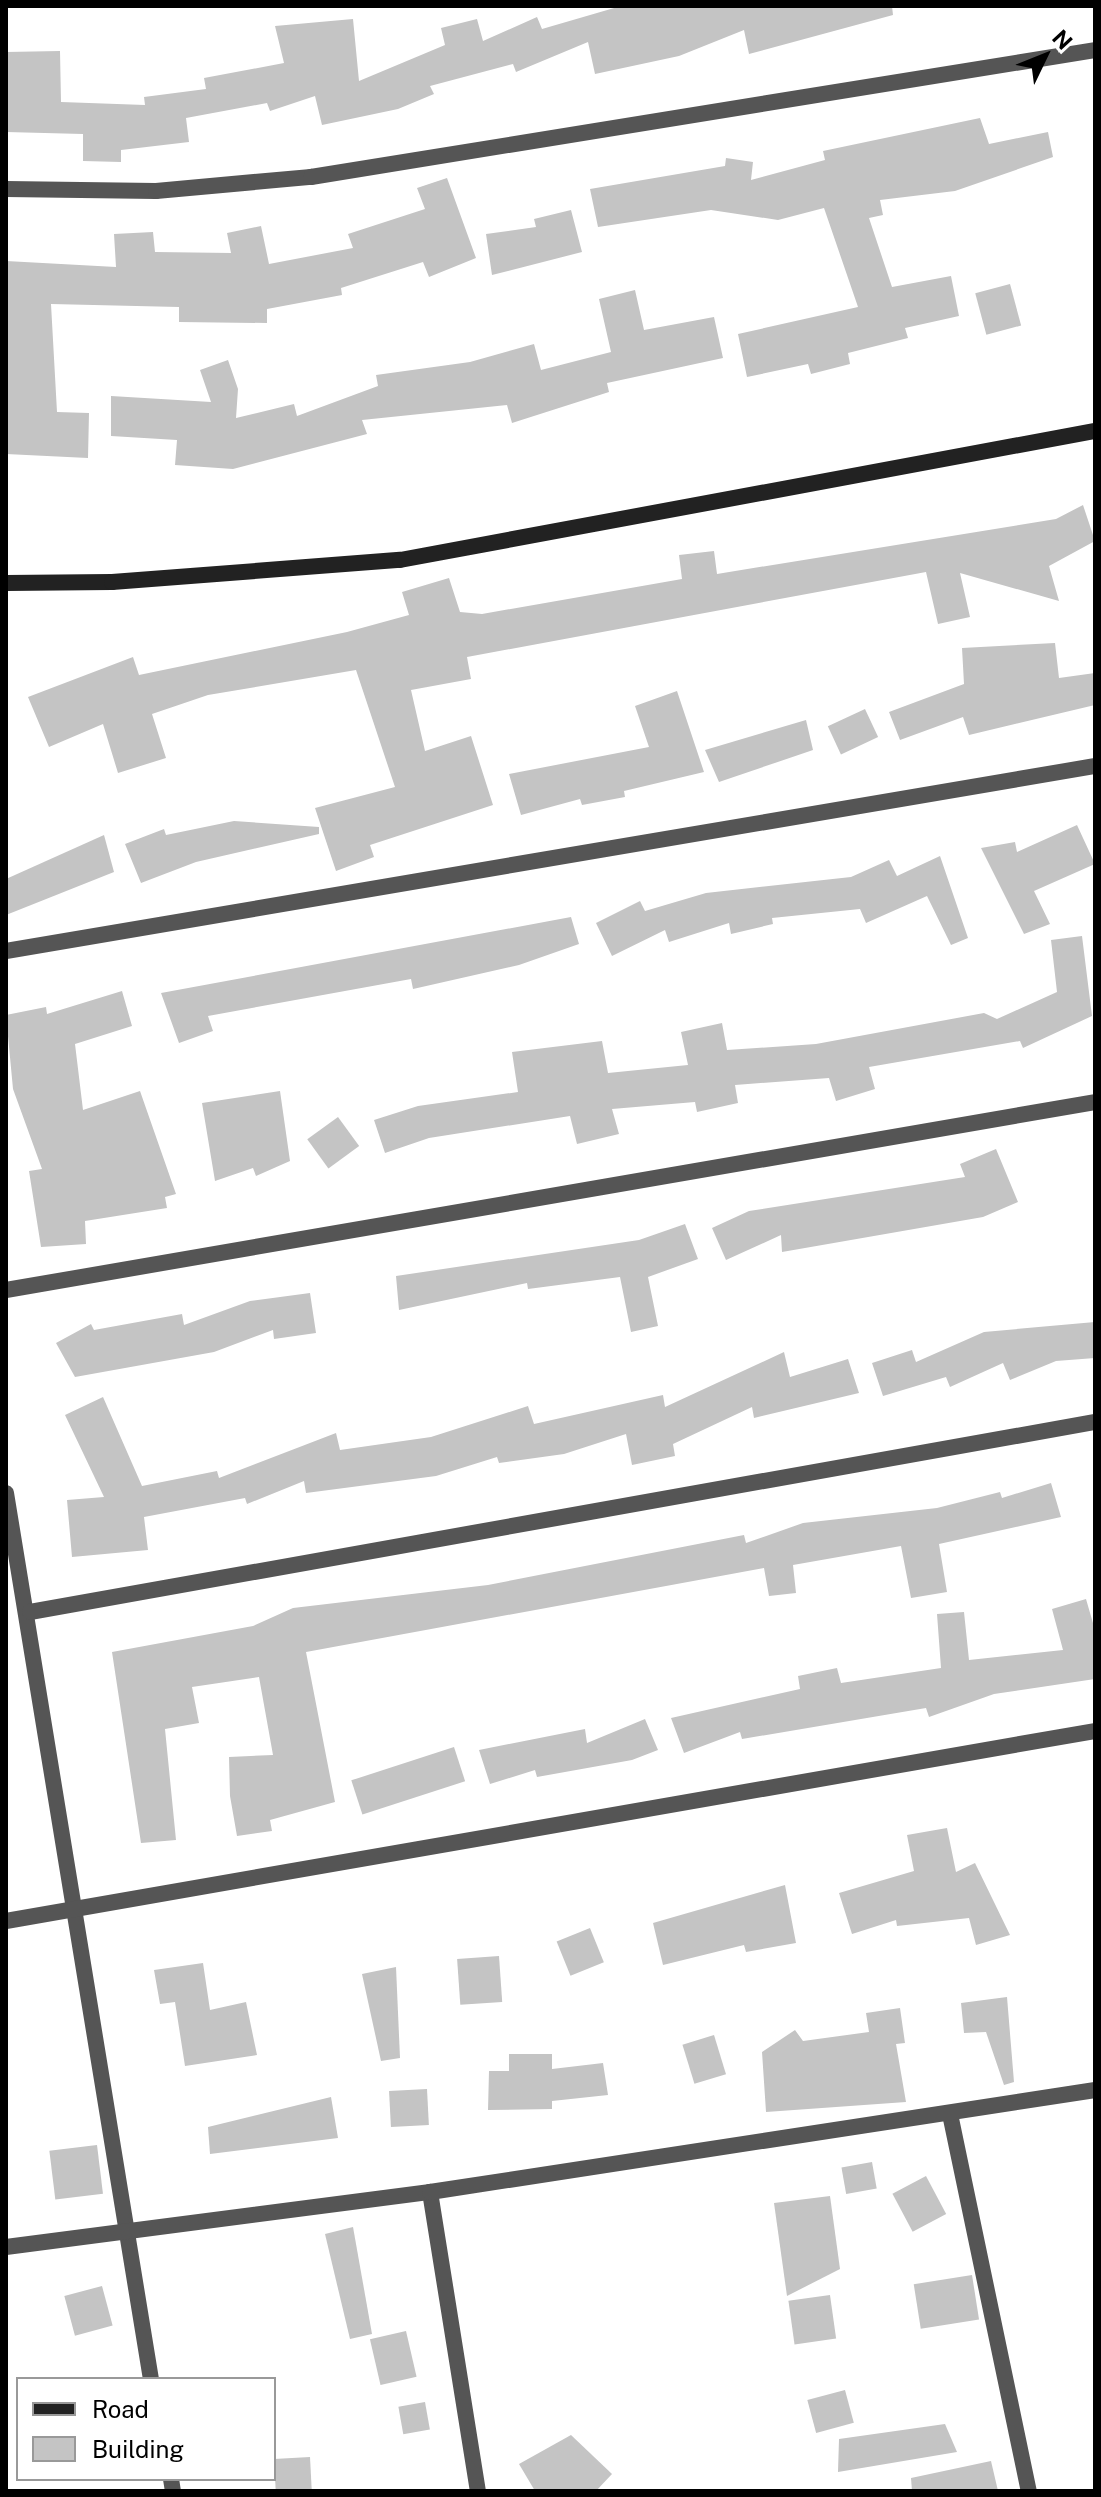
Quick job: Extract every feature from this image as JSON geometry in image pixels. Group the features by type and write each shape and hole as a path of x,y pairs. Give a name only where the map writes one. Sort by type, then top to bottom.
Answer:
{"main road":[{"path":"6,583 400,560 1095,431"}],"street":[{"path":"6,189 156,191 311,177 1095,50"},
{"path":"6,951 1095,766"},
{"path":"6,1290 1095,1102"},
{"path":"30,1612 1095,1422"},
{"path":"6,1493 30,1612 122,2230 151,2377"},
{"path":"6,1921 1095,1731"},
{"path":"6,2247 430,2192 1095,2090"},
{"path":"950,2114 1029,2491"},
{"path":"430,2192 478,2491"}],"building":[{"path":"621,6 892,6 893,15 749,54 744,30 679,56 595,74 588,42 516,72 513,64 430,86 434,94 398,109 322,125 315,96 270,111 267,103 186,118 189,142 121,150 121,162 83,161 83,134 6,132 6,52 60,51 61,102 145,105 144,97 206,89 204,78 284,63 275,26 353,19 359,81 445,45 441,28 477,19 483,41 537,17 542,29"},
{"path":"980,118 989,144 1048,132 1053,157 955,191 880,200 883,215 869,218 892,287 951,276 959,316 905,328 908,338 848,353 850,364 811,374 808,364 747,377 738,334 858,307 824,208 778,220 711,210 598,227 590,189 725,166 726,158 753,162 751,180 825,160 823,151"},
{"path":"447,178 476,258 429,277 423,262 341,288 342,295 267,309 267,323 179,322 179,307 51,304 57,412 89,413 88,458 6,454 6,261 116,267 114,234 153,232 155,252 231,253 227,233 261,226 269,264 353,248 348,234 425,209 417,188"},
{"path":"571,210 582,252 492,275 486,234 536,227 534,219"},
{"path":"1010,284 1021,326 986,335 975,293"},
{"path":"635,290 644,330 714,317 723,358 607,383 609,392 512,423 507,405 362,420 367,434 233,469 175,465 177,440 111,436 111,396 211,402 200,370 228,360 238,389 236,418 294,404 297,416 378,386 376,375 470,362 534,344 541,370 611,352 599,299"},
{"path":"1083,505 1095,541 1049,566 1059,601 960,573 970,617 938,624 926,572 467,657 471,679 411,690 425,751 471,736 493,805 370,845 374,857 336,871 315,808 395,787 356,670 208,695 152,714 166,758 118,773 103,724 49,747 28,697 133,657 139,675 347,632 409,615 402,592 449,578 460,612 482,614 682,579 679,555 714,551 717,574 1056,519"},
{"path":"1055,643 1059,678 1095,673 1095,705 969,735 963,717 900,740 889,712 964,684 962,648"},
{"path":"677,691 704,772 624,791 625,797 582,805 580,799 521,815 509,774 649,747 635,706"},
{"path":"865,709 878,737 841,754 828,726"},
{"path":"806,720 813,750 719,782 705,750"},
{"path":"234,821 319,827 319,834 196,862 141,883 125,844 164,829 166,835"},
{"path":"1077,825 1095,864 1034,891 1050,924 1024,934 981,848 1015,842 1017,852"},
{"path":"104,835 114,872 6,915 6,879"},
{"path":"940,856 968,938 951,945 927,896 866,923 860,909 772,918 773,924 731,934 729,923 669,942 665,930 612,956 596,923 640,901 645,911 706,893 851,877 889,860 897,876"},
{"path":"571,917 579,944 519,965 413,989 411,979 208,1016 213,1031 179,1043 161,993"},
{"path":"1082,936 1092,1016 1023,1048 1020,1041 869,1067 875,1089 836,1101 829,1078 735,1085 738,1103 697,1112 695,1102 612,1109 619,1134 577,1144 570,1116 429,1138 385,1153 374,1120 418,1106 518,1092 512,1052 602,1041 608,1073 688,1065 681,1032 722,1023 727,1050 816,1044 984,1013 997,1019 1057,992 1051,940"},
{"path":"122,991 132,1026 75,1044 83,1110 140,1091 176,1194 165,1197 167,1208 85,1221 86,1244 41,1247 29,1171 42,1169 13,1089 6,1015 46,1007 47,1014"},
{"path":"280,1091 290,1161 256,1176 253,1168 215,1181 202,1103"},
{"path":"338,1117 359,1146 328,1168 307,1139"},
{"path":"996,1149 1018,1202 983,1217 782,1252 781,1235 726,1260 712,1228 749,1211 965,1177 960,1164"},
{"path":"685,1224 698,1259 648,1277 658,1326 631,1332 620,1277 528,1289 527,1283 399,1310 396,1276 639,1240"},
{"path":"310,1293 316,1333 274,1339 273,1330 214,1352 75,1377 56,1343 91,1324 94,1330 182,1314 184,1325 250,1301"},
{"path":"1095,1322 1095,1358 1056,1361 1010,1380 1003,1363 950,1387 946,1377 883,1396 872,1363 912,1350 916,1362 984,1332"},
{"path":"784,1352 790,1377 848,1359 859,1393 754,1418 752,1407 673,1444 675,1456 632,1465 626,1434 564,1454 499,1463 497,1457 436,1476 306,1493 304,1481 247,1504 245,1498 144,1517 148,1550 72,1557 67,1500 104,1497 65,1415 103,1397 142,1486 217,1471 219,1478 336,1433 340,1450 431,1437 528,1406 534,1424 663,1395 665,1407"},
{"path":"1051,1483 1061,1517 939,1544 947,1592 911,1598 901,1546 793,1565 796,1593 769,1596 764,1568 306,1652 335,1802 270,1820 272,1831 237,1836 230,1796 229,1757 273,1755 259,1677 192,1687 199,1723 165,1729 176,1840 141,1843 112,1652 253,1626 293,1608 488,1585 744,1535 746,1543 803,1523 937,1508 1000,1492 1002,1498"},
{"path":"1086,1599 1095,1630 1095,1679 994,1694 929,1717 926,1708 742,1739 740,1732 684,1753 671,1718 800,1689 798,1676 837,1668 841,1683 941,1668 937,1614 964,1612 969,1660 1063,1650 1052,1609"},
{"path":"645,1719 658,1750 632,1760 537,1777 535,1770 490,1784 479,1750 585,1729 587,1743"},
{"path":"454,1747 465,1781 362,1815 351,1780"},
{"path":"947,1828 956,1872 975,1863 1010,1935 976,1945 969,1918 897,1926 896,1920 852,1934 839,1893 914,1871 907,1835"},
{"path":"785,1885 796,1943 746,1952 744,1945 663,1965 653,1923"},
{"path":"590,1928 604,1962 570,1976 557,1941"},
{"path":"499,1956 502,2002 460,2005 457,1959"},
{"path":"203,1963 210,2010 246,2002 257,2055 185,2066 175,2002 160,2004 154,1970"},
{"path":"396,1967 400,2058 381,2061 362,1974"},
{"path":"1007,1997 1014,2082 1004,2085 986,2032 964,2033 961,2003"},
{"path":"900,2008 905,2043 896,2044 906,2102 766,2112 762,2052 795,2030 803,2041 869,2032 866,2013"},
{"path":"714,2035 726,2074 694,2084 682,2045"},
{"path":"509,2054 552,2054 552,2069 603,2063 608,2095 552,2101 552,2109 488,2110 489,2071 509,2071"},
{"path":"427,2089 429,2125 391,2127 389,2091"},
{"path":"331,2097 338,2138 210,2154 208,2127"},
{"path":"97,2145 103,2194 55,2199 49,2151"},
{"path":"872,2162 877,2189 846,2194 841,2167"},
{"path":"926,2176 946,2214 913,2232 892,2194"},
{"path":"830,2196 840,2269 787,2296 774,2203"},
{"path":"353,2227 372,2334 350,2339 325,2234"},
{"path":"972,2275 979,2319 921,2329 914,2284"},
{"path":"102,2286 113,2326 75,2336 64,2296"},
{"path":"830,2295 836,2339 795,2344 788,2301"},
{"path":"406,2331 417,2377 381,2385 370,2339"},
{"path":"845,2390 854,2423 816,2433 807,2400"},
{"path":"425,2402 430,2430 403,2434 398,2407"},
{"path":"945,2424 957,2452 838,2472 839,2439"},
{"path":"571,2435 612,2474 596,2491 535,2491 519,2464"},
{"path":"310,2457 312,2490 276,2491 276,2459"},
{"path":"991,2461 998,2491 912,2491 911,2478"}]}
